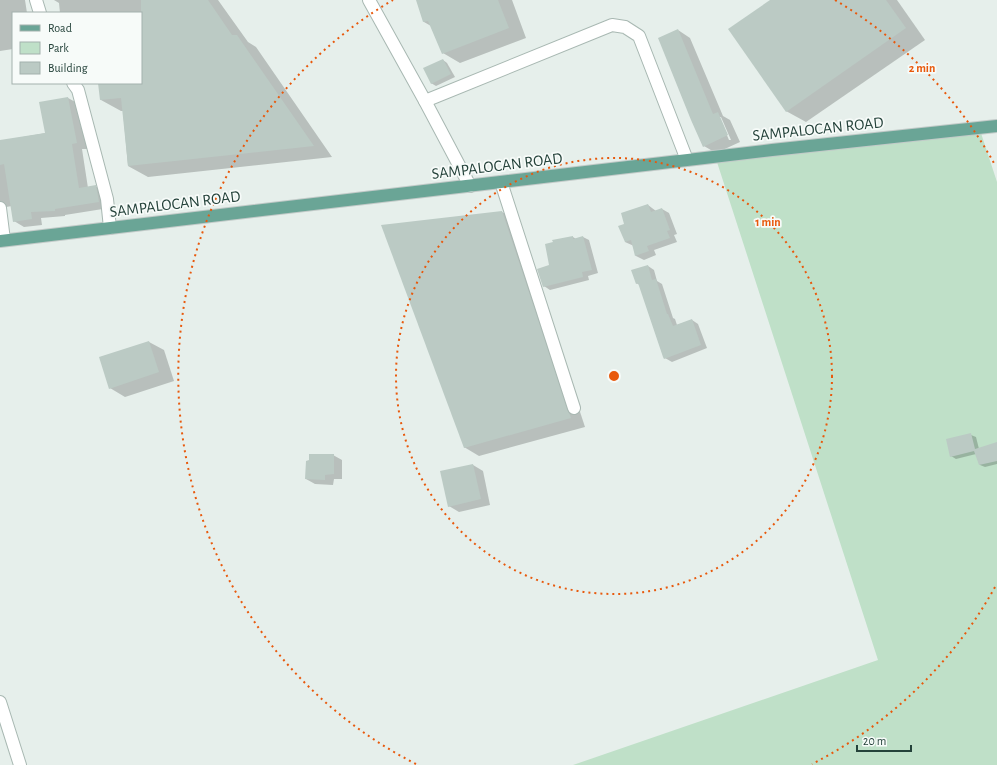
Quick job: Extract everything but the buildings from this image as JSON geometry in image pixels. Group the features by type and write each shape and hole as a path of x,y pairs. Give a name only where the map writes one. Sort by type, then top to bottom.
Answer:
{"main road":[{"name":"SAMPALOCAN ROAD","path":"2,241 687,160 997,126"}],"street":[{"path":"36,0 40,12"},
{"path":"368,0 425,101 470,186"},
{"path":"425,101 612,25 625,27 639,36 687,160"},
{"path":"74,84 78,90 107,199 110,228"},
{"path":"501,182 574,408"},
{"path":"0,208 2,241"},
{"path":"0,702 20,765"}],"green space":[{"path":"980,130 997,182 997,765 573,765 878,660 716,159"}]}
